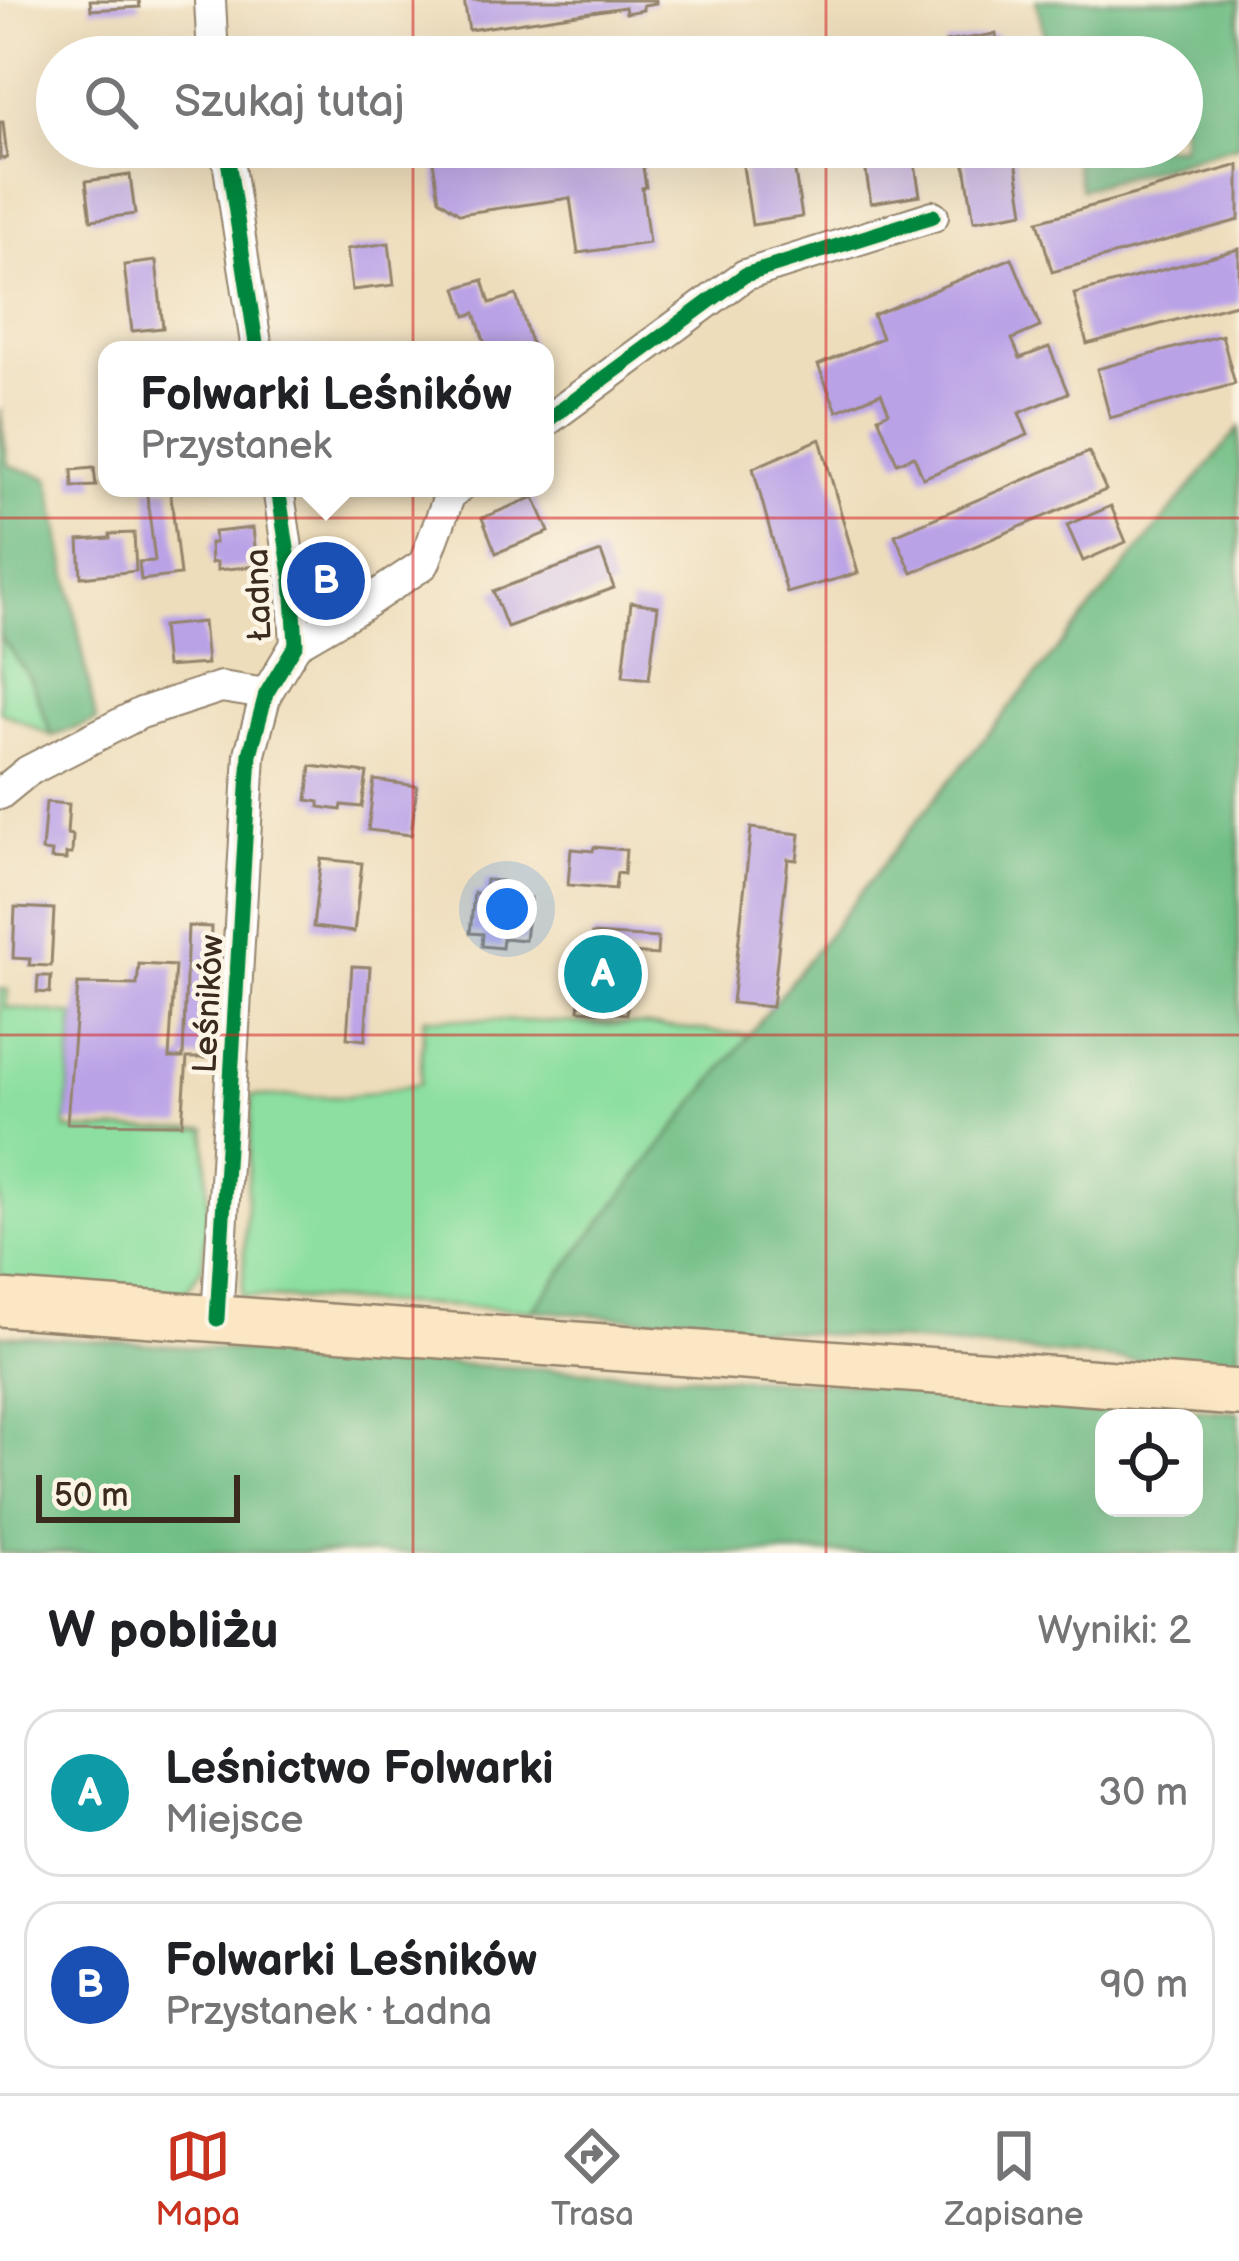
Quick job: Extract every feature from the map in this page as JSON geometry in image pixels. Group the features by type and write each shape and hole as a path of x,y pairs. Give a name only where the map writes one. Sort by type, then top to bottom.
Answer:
{"main road":[{"path":"0,1303 1239,1393"}],"street":[{"path":"210,0 212,36"},
{"path":"229,168 256,341"},
{"path":"554,415 746,274 933,216"},
{"name":"Ładna","path":"0,794 28,771 141,713 221,687 266,694 296,644 279,497"},
{"path":"296,644 424,564 449,497"},
{"name":"Leśników","path":"218,1319 250,754 266,694"}],"lane":[{"path":"292,580 326,581 346,590 358,608"}],"green space":[{"path":"1036,0 1239,0 1239,145 1203,155 1203,36 1045,36"},
{"path":"1076,168 1156,168 1081,189"},
{"path":"0,409 8,465 49,478 96,721 52,736 30,678 0,636"},
{"path":"1239,428 1239,1369 532,1310 937,796"},
{"path":"0,636 30,678 52,736 0,711"},
{"path":"0,989 8,990 6,1007 74,1015 66,1130 206,1129 208,1214 202,1267 180,1301 0,1285"},
{"path":"424,1018 648,1025 749,1035 532,1310 242,1296 252,1096 347,1097 420,1084"},
{"path":"0,1335 924,1387 1191,1409 1095,1409 1095,1517 1203,1517 1203,1410 1239,1413 1239,1553 0,1553"}],"building":[{"path":"90,0 139,0 140,7 91,10"},
{"path":"464,0 656,3 626,13 625,7 469,30"},
{"path":"0,122 7,158 0,159"},
{"path":"1239,165 1239,220 1052,272 1038,221"},
{"path":"434,168 643,168 649,243 578,253 570,198 460,214 439,199"},
{"path":"743,168 794,168 802,217 752,225"},
{"path":"865,168 916,168 920,195 871,203"},
{"path":"965,168 1017,168 1024,212 974,221"},
{"path":"130,175 135,214 91,220 86,181"},
{"path":"389,243 394,285 352,290 347,249"},
{"path":"1239,249 1239,303 1087,344 1074,294"},
{"path":"1012,258 1040,327 1012,339 1020,358 1049,347 1068,393 1019,413 1028,435 923,478 914,456 897,463 878,417 889,412 881,393 837,411 818,365 882,338 873,315"},
{"path":"156,261 163,328 132,331 124,265"},
{"path":"483,280 490,303 516,295 530,341 484,341 475,313 466,316 457,288"},
{"path":"1222,335 1235,384 1110,418 1097,369"},
{"path":"820,439 858,573 787,593 753,468"},
{"path":"1089,452 1106,490 912,573 895,535"},
{"path":"94,468 96,486 73,487 72,470"},
{"path":"147,497 171,497 180,575 141,580 139,562 155,561"},
{"path":"534,497 549,532 496,553 482,518"},
{"path":"1111,506 1126,542 1083,561 1067,525"},
{"path":"253,528 257,566 217,570 217,562 211,563 214,532"},
{"path":"134,533 136,571 81,577 79,540"},
{"path":"601,552 614,588 507,627 493,591"},
{"path":"631,602 658,606 649,679 623,676"},
{"path":"203,622 207,664 166,667 162,626"},
{"path":"311,766 367,773 362,807 342,805 341,810 307,800"},
{"path":"374,780 417,786 411,835 368,830"},
{"path":"46,802 69,804 67,834 73,835 72,854 66,854 66,860 51,859 52,852 42,851"},
{"path":"751,828 800,834 797,860 788,859 772,1007 732,1003"},
{"path":"594,847 626,850 624,874 617,873 615,889 568,885 571,849 593,851"},
{"path":"321,859 362,863 354,932 313,927"},
{"path":"486,880 501,881 500,895 530,898 525,940 503,938 502,948 482,946 483,934 470,933 474,893 484,894"},
{"path":"15,907 54,909 51,966 13,958"},
{"path":"188,926 211,927 206,1058 187,1058 182,1124 67,1123 78,984 137,985 139,964 175,966 169,1058 183,1058"},
{"path":"592,934 658,938 657,955 591,950"},
{"path":"584,958 625,961 627,1014 579,1010"},
{"path":"352,966 370,967 365,1040 347,1038"},
{"path":"38,976 51,976 50,993 37,992"}],"cycle path":[{"path":"229,168 256,341"},
{"path":"554,415 745,275 933,216"},
{"path":"217,1319 250,754 266,694 296,644 279,497"}],"place":[{"name":"Folwarki Leśników","path":"326,581"},
{"name":"Leśnictwo Folwarki","path":"603,974"}]}
